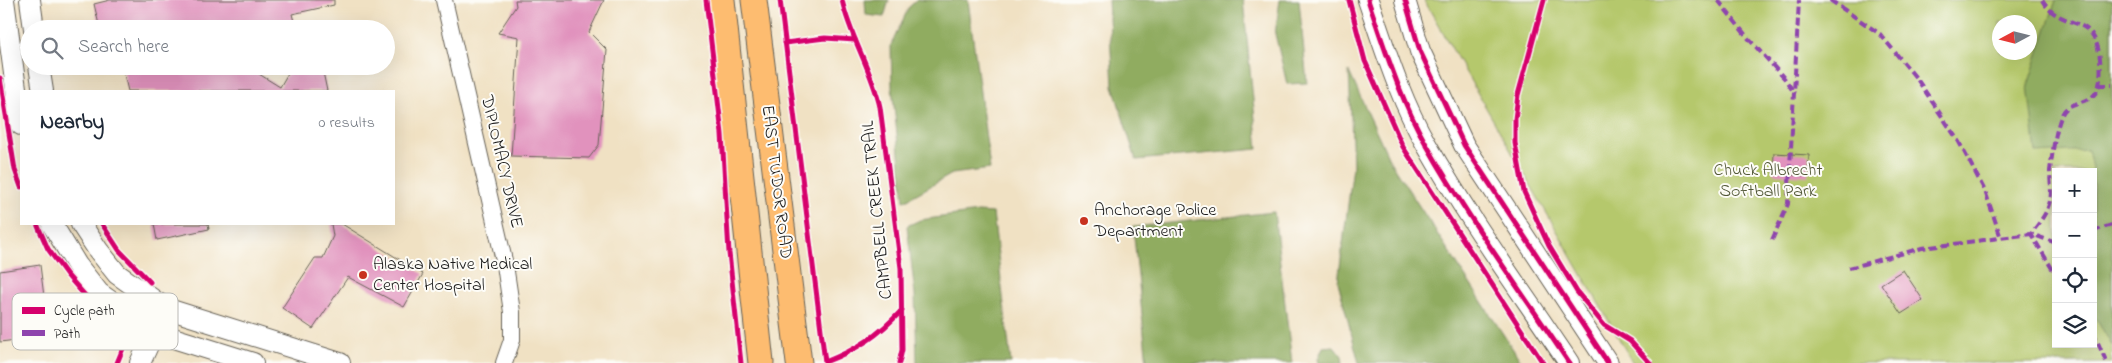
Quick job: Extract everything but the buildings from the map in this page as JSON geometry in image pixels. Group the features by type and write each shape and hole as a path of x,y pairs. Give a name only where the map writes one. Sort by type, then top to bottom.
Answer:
{"main road":[{"name":"EAST TUDOR ROAD","path":"722,0 761,363"},
{"name":"EAST TUDOR ROAD","path":"754,0 799,363"}],"street":[{"path":"4,0 20,118"},
{"path":"30,0 33,20"},
{"name":"DIPLOMACY DRIVE","path":"444,0 505,265 512,312 512,340 504,363"},
{"path":"1368,0 1392,71 1425,143 1461,202 1569,363"},
{"path":"1405,0 1420,51 1464,144 1608,363"},
{"path":"40,75 42,90"},
{"path":"53,225 77,265 99,293"},
{"path":"82,225 117,274 144,293"},
{"path":"178,312 340,363"},
{"path":"178,339 254,363"},
{"path":"140,363 146,350"}],"green space":[{"path":"865,0 889,0 884,17 866,15"},
{"path":"917,0 968,0 990,169 952,174 904,201 892,87 891,45 909,7"},
{"path":"1108,0 1243,0 1258,149 1136,160 1113,86"},
{"path":"1280,0 1299,0 1307,83 1287,84 1275,34"},
{"name":"Chuck Albrecht Softball Park","path":"1424,0 2112,0 2112,363 1633,363"},
{"path":"2056,0 2112,0 2112,345 2097,321 2097,168 2092,168 2088,150 2036,153 2028,85"},
{"path":"1349,72 1391,163 1522,363 1359,363 1338,282 1353,166"},
{"path":"978,212 993,213 1011,363 917,363 915,294 907,226 920,220"},
{"path":"1274,212 1292,363 1147,363 1133,227"},
{"path":"1334,346 1342,356 1343,363 1319,363 1318,359 1323,347"}],"marked path":[{"path":"1718,0 1748,38 1785,79 1795,94"},
{"path":"1772,240 1788,204 1799,0"},
{"path":"1830,0 1880,34 1917,79 1959,142 1985,191 2001,238"},
{"path":"2042,0 2054,13 2089,31 2096,41 2101,67 2099,85 2093,96 2068,107 2061,116 2050,171 2051,190 2049,206 2045,215 2031,234 2052,268"},
{"path":"2099,85 2112,85"},
{"path":"2097,230 2112,225"},
{"path":"1849,268 1922,248 2031,234 2052,242"},
{"path":"2097,341 2107,363"}],"cycle path":[{"path":"706,0 722,134 729,253 741,363"},
{"path":"780,0 825,362 867,341 902,310"},
{"name":"CAMPBELL CREEK TRAIL","path":"842,0 880,107 901,268 902,350 899,363"},
{"path":"1349,0 1365,61 1403,147 1543,363"},
{"path":"1368,0 1401,92 1426,144 1477,228 1569,363"},
{"path":"1405,0 1420,51 1464,145 1608,363"},
{"path":"1544,0 1518,95 1515,119 1515,143 1524,192 1549,246 1577,292 1604,325 1630,341 1650,363"},
{"path":"785,43 825,38 855,40"},
{"path":"0,78 15,170 20,184"},
{"path":"37,225 48,249 83,293"},
{"path":"103,225 119,250 150,282"},
{"path":"117,363 122,350"}],"place":[{"name":"Anchorage Police Department","path":"1084,221"},
{"name":"Alaska Native Medical Center Hospital","path":"363,275"}]}
